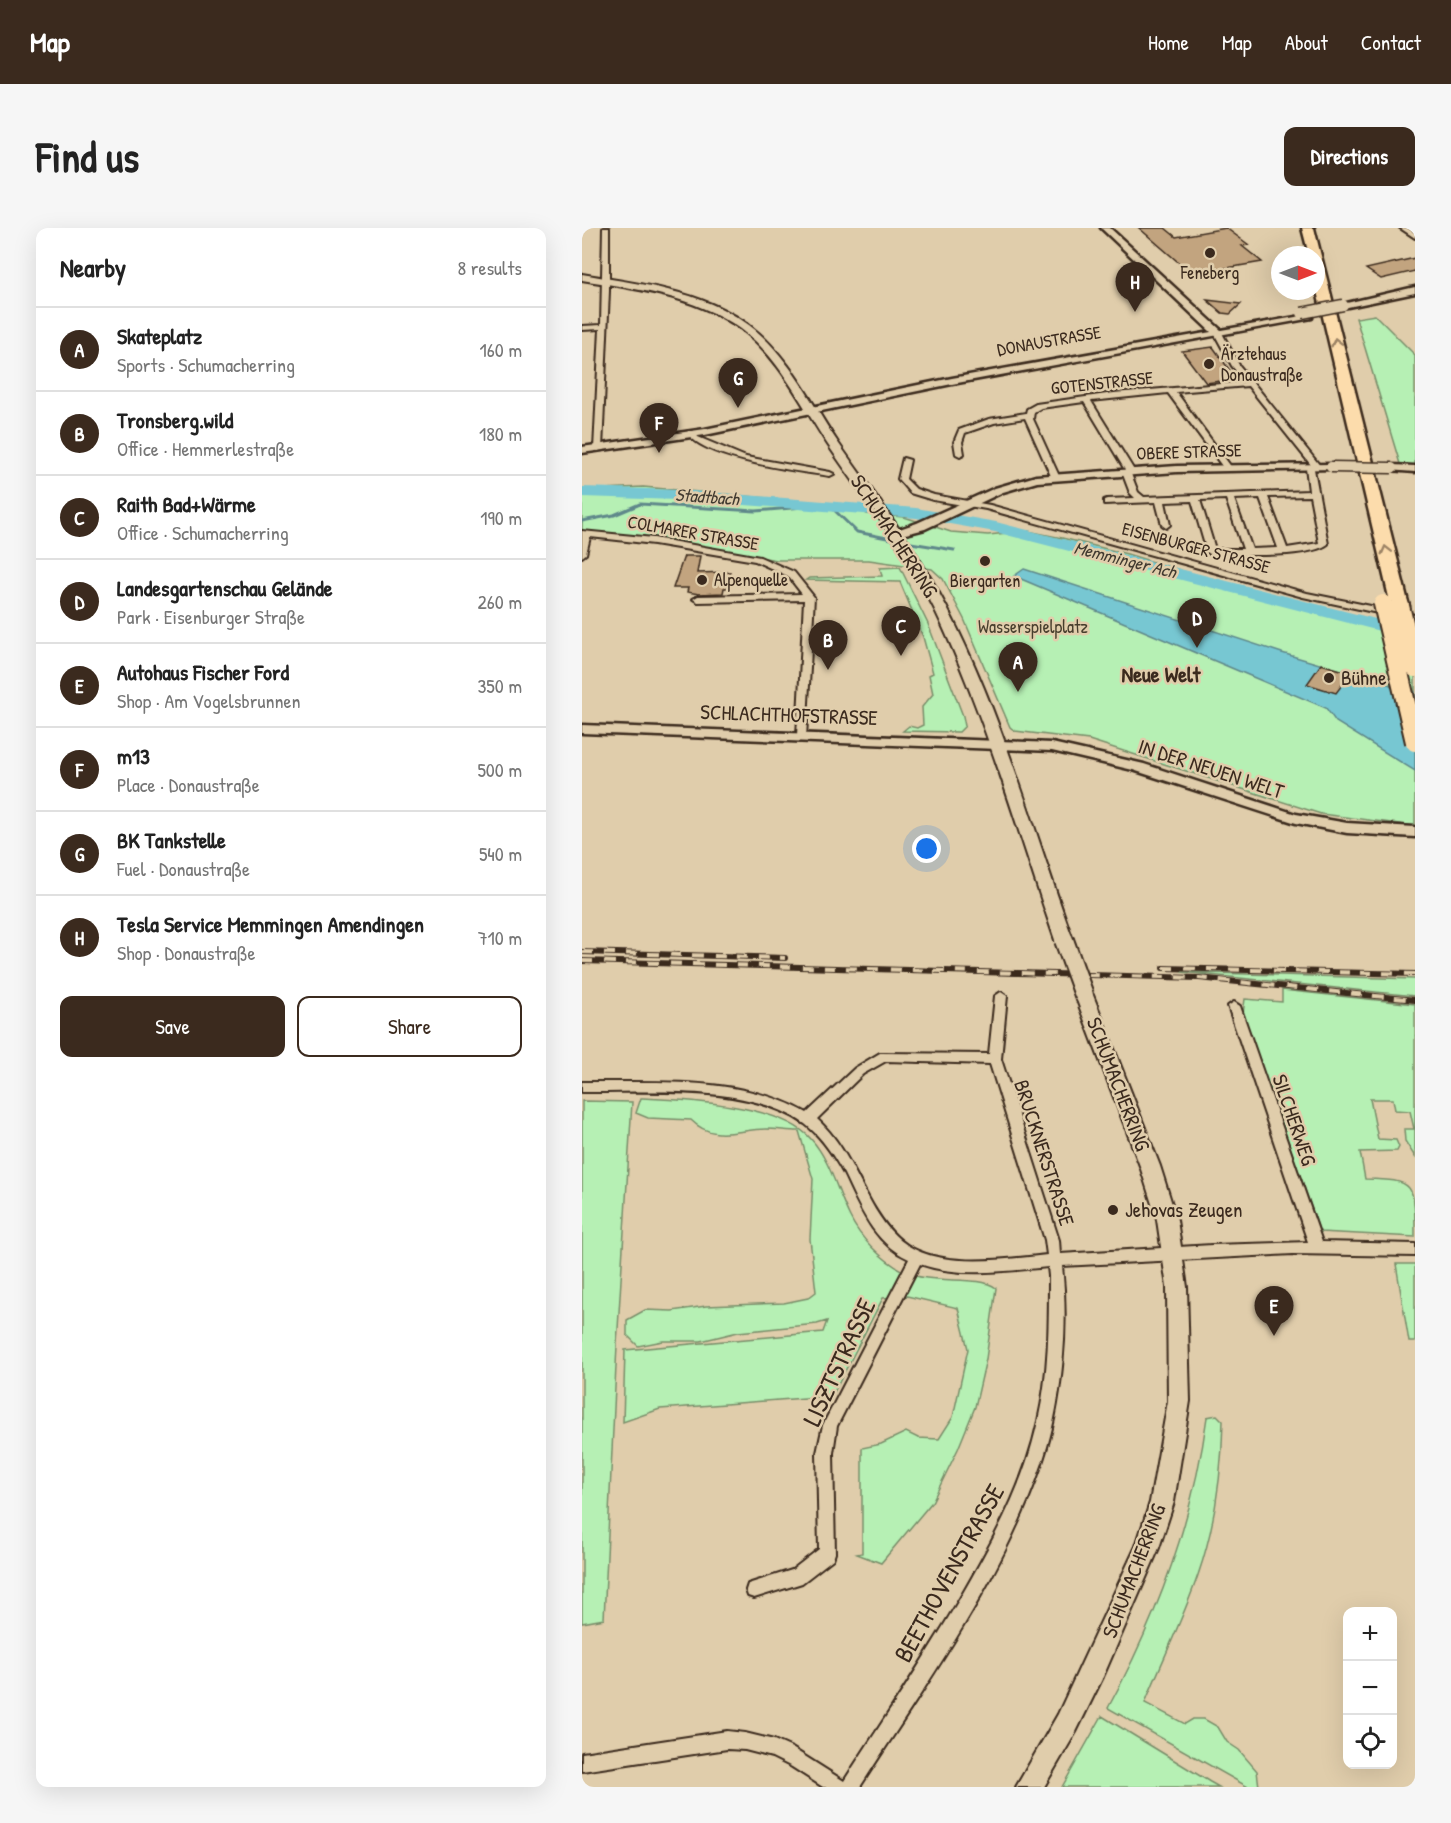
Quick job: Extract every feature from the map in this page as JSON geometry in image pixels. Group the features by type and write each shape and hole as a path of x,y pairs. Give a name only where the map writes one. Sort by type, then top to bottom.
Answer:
{"highway":[{"path":"1297,228 1301,246"},
{"path":"1308,228 1313,246"},
{"path":"1313,300 1375,570"},
{"path":"1324,300 1388,601 1415,742"},
{"path":"1388,601 1415,668"}],"main road":[{"name":"SCHUMACHERRING","path":"582,277 695,301 737,321 758,339 809,408 909,554 944,616 994,743 1084,995 1150,1166 1167,1220 1178,1287 1179,1401 1162,1502 1147,1548 1113,1628 1067,1723 1029,1787"}],"street":[{"path":"598,449 606,228"},
{"path":"1105,228 1215,330 1250,384 1314,467 1314,493 1324,544 1314,548 1211,552 1195,498"},
{"path":"1403,228 1415,236"},
{"name":"DONAUSTRASSE","path":"1345,308 1415,290"},
{"name":"DONAUSTRASSE","path":"582,450 691,433 1215,330 1415,295"},
{"path":"582,328 603,327"},
{"name":"GOTENSTRASSE","path":"1055,476 1029,415 1039,406 1086,398 1250,384"},
{"path":"1171,391 1228,468"},
{"path":"1086,398 1129,472 1134,493 1142,500"},
{"path":"960,454 958,442 962,432 992,421 1029,415"},
{"path":"691,433 695,439 744,459 831,474"},
{"path":"906,460 902,479 913,490 933,497 970,504"},
{"name":"OBERE STRASSE","path":"896,535 1016,484 1055,476 1228,468 1415,469"},
{"path":"1107,502 1314,493"},
{"path":"1263,495 1283,550"},
{"path":"1229,496 1248,551"},
{"path":"1160,499 1166,525"},
{"name":"EISENBURGER STRASSE","path":"970,504 1276,587 1415,618"},
{"name":"COLMARER STRASSE","path":"582,554 584,534 654,541 757,559 791,574 809,597"},
{"path":"698,599 809,597 802,736"},
{"name":"SCHLACHTHOFSTRASSE","path":"582,729 994,743"},
{"name":"IN DER NEUEN WELT","path":"994,743 1076,750 1115,759 1280,814 1316,823 1363,830 1415,832"},
{"name":"BRUCKNERSTRASSE","path":"1001,996 995,1059 1048,1223 1055,1260"},
{"name":"SILCHERWEG","path":"1234,1006 1317,1248"},
{"name":"BRUCKNERSTRASSE","path":"808,1120 859,1071 884,1056 995,1059"},
{"path":"582,1087 727,1093 766,1101 808,1120 831,1141 876,1225 891,1242 917,1257 947,1264 1317,1248 1415,1250"},
{"name":"LISZTSTRASSE","path":"754,1590 796,1577 828,1553 825,1453 830,1425 917,1257"},
{"name":"BEETHOVENSTRASSE","path":"850,1787 972,1595 1023,1493 1043,1431 1054,1374 1055,1260"},
{"path":"582,1762 727,1740 746,1741 776,1748 837,1787"}],"green space":[{"path":"1375,315 1415,355 1415,465 1400,464 1356,318"},
{"name":"Wasserspielplatz","path":"643,487 847,505 867,514 904,517 951,532 988,535 1028,531 1127,554 1319,612 1415,631 1415,826 1321,814 1089,740 1015,731 1010,727 964,619 943,579 932,569 869,560 777,560 657,539 582,531 582,490"},
{"path":"900,567 928,624 963,716 965,726 959,732 903,731 909,726 917,728 923,725 922,707 933,694 929,675 933,673 923,637 900,582 806,580 809,578 882,576 880,568"},
{"path":"1181,972 1415,979 1415,996"},
{"path":"1282,990 1415,1004 1415,1157 1405,1141 1404,1129 1414,1129 1410,1111 1395,1110 1393,1099 1370,1099 1378,1139 1396,1140 1399,1147 1397,1151 1360,1152 1365,1179 1394,1181 1403,1183 1409,1188 1414,1205 1415,1237 1320,1232 1243,1014 1245,999 1282,1002"},
{"path":"641,1098 731,1106 778,1118 797,1127 818,1147 850,1217 860,1233 887,1261 903,1271 926,1278 978,1282 996,1288 986,1359 975,1407 958,1449 932,1502 881,1563 857,1554 862,1553 862,1448 881,1444 906,1432 918,1438 939,1439 953,1417 968,1349 958,1308 907,1296 883,1298 832,1396 660,1409 623,1422 625,1350 823,1332 827,1321 738,1332 701,1341 663,1341 638,1346 627,1335 627,1320 645,1310 672,1311 706,1306 784,1303 808,1298 816,1292 810,1239 813,1179 799,1131 766,1129 717,1133 700,1127 691,1120 648,1118 636,1113"},
{"path":"582,1101 632,1102 617,1345 604,1619 582,1623"},
{"path":"1396,1264 1415,1264 1415,1342 1409,1342"},
{"path":"1217,1415 1223,1421 1221,1460 1209,1538 1192,1591 1145,1703 1185,1724 1193,1719 1204,1719 1218,1727 1227,1742 1239,1750 1257,1771 1259,1787 1248,1787 1108,1708 1158,1603 1183,1531 1201,1456 1207,1417"},
{"path":"1102,1716 1210,1782 1219,1787 1062,1787"}],"water":[{"path":"1024,569 1282,653 1415,692 1415,771 1336,722 1326,708 1014,576"}],"building":[{"name":"Feneberg","path":"1139,228 1165,228 1176,237 1226,228 1249,245 1242,246 1262,262 1192,274"},
{"path":"1415,258 1415,271 1381,279 1366,269"},
{"name":"Feneberg","path":"1207,300 1241,304 1230,314 1222,313"},
{"name":"Ärztehaus Donaustraße","path":"1213,347 1236,379 1206,383 1182,351"},
{"name":"Alpenquelle","path":"684,556 700,556 697,573 730,572 727,588 724,588 723,593 699,594 687,592 688,588 673,588"},
{"name":"Bühne","path":"1321,664 1351,673 1336,693 1307,684"}],"waterway":[{"name":"Memminger Ach","path":"582,492 679,495 916,513 996,527 1410,633"},
{"name":"Stadtbach","path":"582,521 614,515 640,504 756,511 816,506"},
{"path":"831,507 857,532 897,540"},
{"path":"905,542 954,550"}],"railway":[{"path":"582,952 785,958"},
{"path":"582,961 1199,978 1415,1000"},
{"path":"1163,968 1415,974"}],"place":[{"name":"Feneberg","path":"1210,253"},
{"name":"Tesla Service Memmingen Amendingen","path":"1135,312"},
{"name":"Ärztehaus Donaustraße","path":"1209,364"},
{"name":"BK Tankstelle","path":"738,408"},
{"name":"m13","path":"659,453"},
{"name":"Biergarten","path":"985,561"},
{"name":"Alpenquelle","path":"702,580"},
{"name":"Landesgartenschau Gelände","path":"1197,648"},
{"name":"Raith Bad+Wärme","path":"901,656"},
{"name":"Tronsberg.wild","path":"828,670"},
{"name":"Bühne","path":"1329,678"},
{"name":"Skateplatz","path":"1018,692"},
{"name":"Jehovas Zeugen","path":"1113,1210"},
{"name":"Autohaus Fischer Ford","path":"1274,1336"}],"district":[{"name":"Neue Welt","path":"1161,674"}]}
